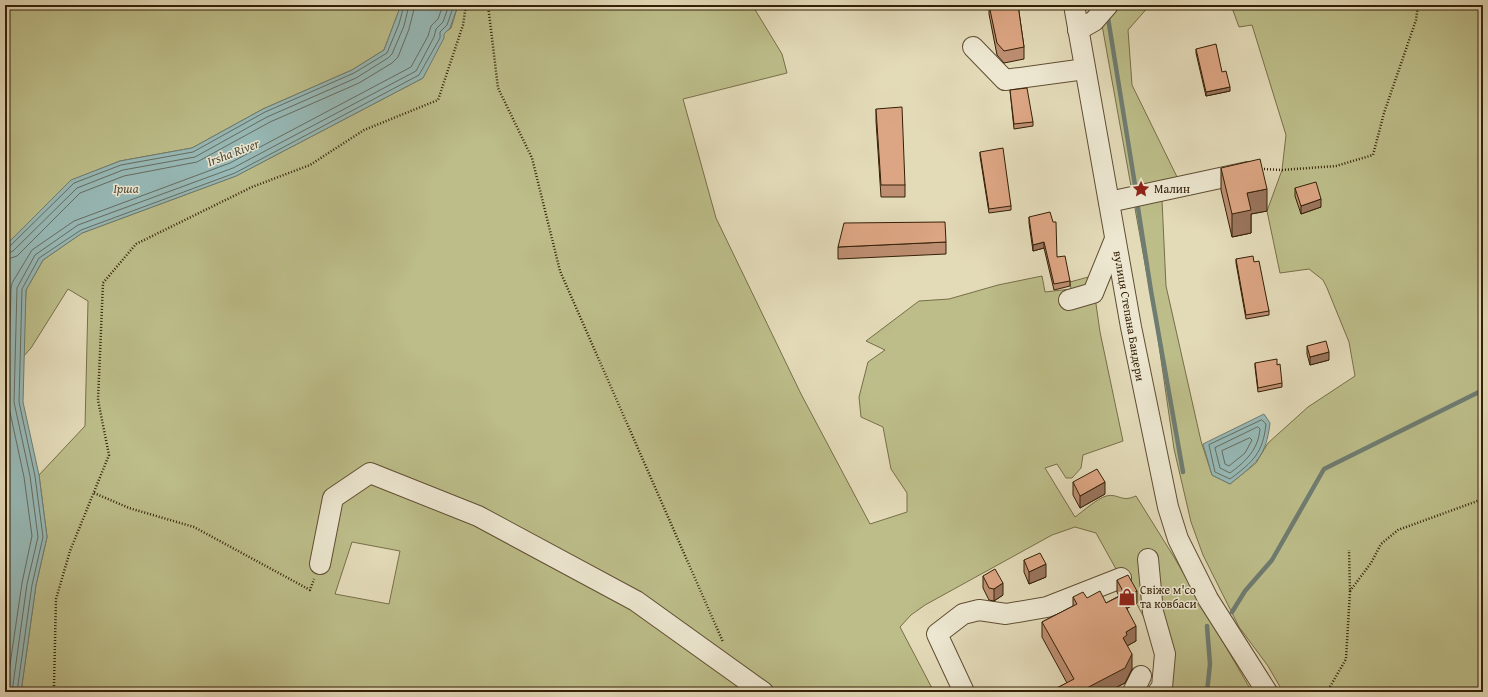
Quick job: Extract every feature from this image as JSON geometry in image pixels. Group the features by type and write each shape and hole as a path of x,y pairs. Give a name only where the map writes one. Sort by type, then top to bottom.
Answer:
{"street":[{"name":"вулиця Степана Бандери","path":"1074,5 1131,327 1168,507 1178,539 1218,616 1268,692"},
{"path":"1078,30 1094,21 1108,5"},
{"path":"973,47 1005,80 1085,69"},
{"path":"1109,202 1262,169"},
{"path":"1069,300 1093,293 1115,239"},
{"path":"320,564 333,498 370,474 478,516 636,601 762,692"},
{"path":"1148,559 1153,612 1165,654 1162,687 1158,692"},
{"path":"964,692 937,634 964,614 979,610 1006,614 1047,607 1120,578"}],"path":[{"path":"56,692 54,686 56,599 70,551 109,456 98,400 103,283 136,244 252,188 310,165 364,130 438,100 463,25 466,5"},
{"path":"488,5 498,88 532,158 560,271 721,638"},
{"path":"1262,169 1282,170 1336,166 1373,155 1384,113 1416,20 1418,5"},
{"path":"94,493 129,508 194,527 310,590 320,564"},
{"path":"1350,591 1371,563 1381,544 1398,530 1483,499"},
{"path":"1327,692 1346,659 1350,591 1349,550"}],"green space":[{"path":"5,5 401,5 384,50 352,70 263,109 192,148 120,161 72,180 5,246"},
{"path":"458,5 751,5 754,8 782,54 787,73 683,99 716,218 801,394 870,524 907,512 907,493 891,469 883,427 861,417 859,397 868,362 885,350 866,341 919,301 949,299 998,285 1042,276 1045,292 1071,289 1070,282 1092,276 1100,332 1123,441 1083,455 1081,468 1072,478 1066,478 1057,464 1045,468 1075,517 1103,497 1110,495 1127,499 1136,496 1174,557 1252,692 1148,692 1155,683 1160,647 1096,533 1075,527 1052,535 925,605 911,615 900,627 934,692 21,692 36,585 47,537 39,475 85,426 88,301 68,289 31,348 23,357 26,290 43,260 82,233 236,176 423,78 443,34 451,28","holes":["352,542 400,551 389,604 335,594"]},
{"path":"1121,5 1150,5 1128,30 1132,85 1179,181 1162,200 1166,286 1201,441 1212,475 1230,484 1256,463 1268,443 1308,407 1355,376 1349,342 1323,280 1309,269 1280,273 1267,211 1282,170 1286,135 1252,25 1239,27 1231,5 1483,5 1483,692 1283,692 1268,666 1239,627 1203,555 1191,522 1174,449 1156,325 1102,25"}],"water":[{"name":"Ірша","path":"401,5 458,5 450,28 444,34 444,38 423,78 236,176 82,233 43,260 26,290 23,402 39,475 47,537 36,585 21,692 5,692 5,246 71,180 120,161 192,148 263,109 352,70 384,50"},
{"path":"1264,414 1270,423 1268,435 1262,452 1253,464 1230,484 1212,475 1203,444"}],"building":[{"path":"989,5 1018,5 1024,47 1004,51 997,43"},
{"path":"1216,44 1222,72 1226,71 1230,87 1206,92 1196,49"},
{"path":"1027,88 1033,122 1014,124 1010,90"},
{"path":"902,107 905,185 881,185 876,109"},
{"path":"1003,148 1011,206 989,209 980,152"},
{"path":"1260,159 1267,189 1247,193 1251,210 1232,214 1221,168"},
{"path":"1316,182 1321,199 1301,206 1295,188"},
{"path":"1050,212 1053,222 1056,222 1057,257 1065,256 1070,281 1054,284 1044,242 1033,245 1029,217"},
{"path":"945,222 946,242 838,247 844,223"},
{"path":"1253,256 1254,262 1259,261 1269,311 1246,315 1236,259"},
{"path":"1326,341 1329,352 1310,357 1307,346"},
{"path":"1277,359 1277,365 1280,364 1282,383 1258,388 1255,363"},
{"path":"1097,469 1105,482 1080,496 1073,482"},
{"path":"1040,553 1046,564 1029,572 1024,560"},
{"path":"995,569 1003,583 994,589 989,588 983,576"},
{"path":"1128,575 1137,591 1126,597 1117,580"},
{"path":"1100,591 1106,603 1120,596 1136,626 1126,632 1127,635 1123,638 1132,654 1125,668 1079,692 1049,692 1074,679 1042,622 1077,604 1073,597 1083,592 1087,598"}],"waterway":[{"path":"1108,18 1135,185"},
{"path":"1138,208 1183,472"},
{"path":"1232,612 1245,591 1272,560 1324,469 1483,390"},
{"path":"1207,626 1210,664 1207,692"}],"place":[{"name":"Малин","path":"1141,189"},
{"name":"Свіже м'со та ковбаси","path":"1127,597"}],"water label":[{"name":"Irsha River","path":"233,152"}]}
